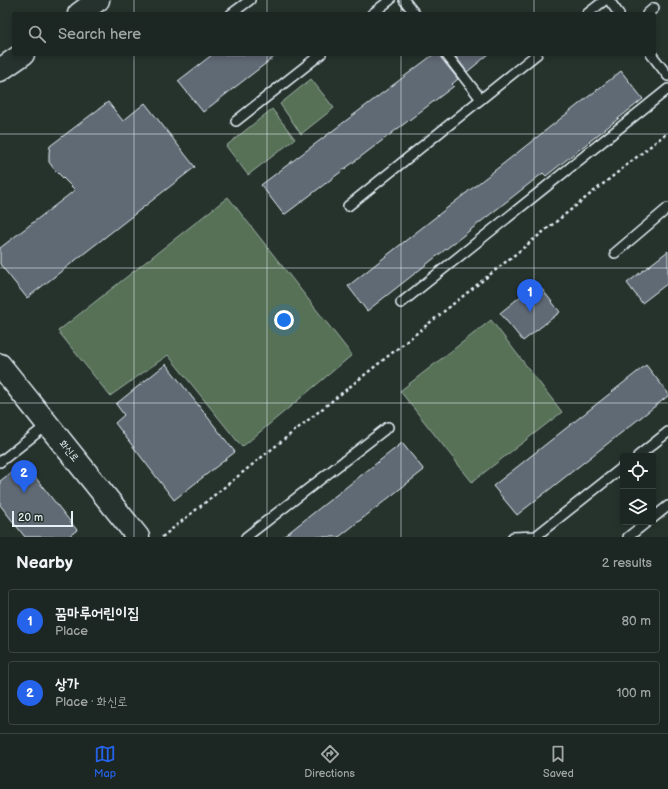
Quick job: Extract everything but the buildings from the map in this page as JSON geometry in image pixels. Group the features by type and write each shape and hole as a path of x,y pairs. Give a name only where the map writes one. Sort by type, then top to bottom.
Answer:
{"main road":[{"path":"82,12 98,0"},
{"path":"0,70 20,56"},
{"name":"화신로","path":"0,366 138,537"}],"lane":[{"path":"234,12 250,0"},
{"path":"375,12 390,0"},
{"path":"404,0 413,12"},
{"path":"590,12 605,0"},
{"path":"608,0 617,12"},
{"path":"236,121 318,56"},
{"path":"448,56 481,99"},
{"path":"348,206 535,56"},
{"path":"653,56 668,76"},
{"path":"401,303 668,89"},
{"path":"615,253 668,208"},
{"path":"0,462 47,425"},
{"path":"246,537 388,427"},
{"path":"642,453 667,435"},
{"path":"513,537 536,536 544,534 620,470"},
{"path":"656,516 668,506"},
{"path":"628,537 643,525"}],"path":[{"path":"162,537 668,132"}],"green space":[{"path":"311,79 334,108 301,134 280,104"},
{"path":"272,109 295,139 248,175 226,146"},
{"path":"228,197 352,355 242,447 168,355 110,396 58,331"},
{"path":"491,320 562,412 472,482 400,391"}],"place":[{"name":"꿈마루어린이집","path":"530,312"},
{"name":"상가","path":"24,493"}]}
